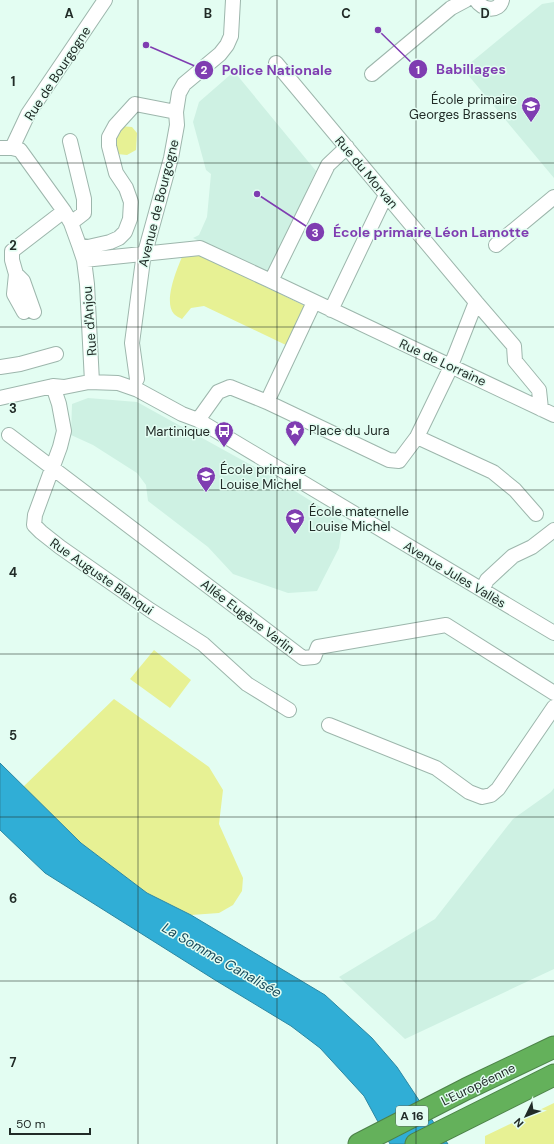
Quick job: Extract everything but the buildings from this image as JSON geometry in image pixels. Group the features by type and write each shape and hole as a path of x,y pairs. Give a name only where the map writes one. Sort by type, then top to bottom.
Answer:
{"highway":[{"name":"L'Européenne","path":"359,1144 466,1089 554,1047"},
{"name":"L'Européenne","path":"416,1144 477,1112 554,1075"}],"street":[{"name":"Rue de Bourgogne","path":"6,148 105,0"},
{"name":"Avenue de Bourgogne","path":"137,379 132,343 145,253 171,158 177,125 176,112 179,93 184,84 220,54 227,45 230,36 233,0"},
{"path":"372,74 451,8 466,0"},
{"path":"476,0 479,5 489,9 496,8 502,4 502,0"},
{"name":"Rue du Morvan","path":"276,63 514,346 515,361 539,390 548,412"},
{"path":"79,245 88,247 119,238 125,232 130,219 131,202 126,188 116,173 109,146 109,137 115,126 135,104 176,112"},
{"path":"29,312 14,294 16,274 12,260 12,251 67,217 84,213 84,199 70,141"},
{"path":"270,281 328,165 347,147"},
{"name":"Rue d'Anjou","path":"6,148 20,150 67,217 79,245 84,260 87,284 92,378"},
{"path":"332,310 386,194"},
{"path":"496,245 554,198"},
{"name":"Rue de Lorraine","path":"84,260 200,248 548,412"},
{"path":"267,402 314,302"},
{"path":"195,418 218,392 230,387 267,402 389,460 399,461 416,437 451,366 476,302"},
{"path":"0,367 20,364 56,354"},
{"path":"0,398 53,386 64,386 92,378 119,379"},
{"name":"Avenue Jules Vallès","path":"119,379 137,379 182,406 195,418 554,633"},
{"name":"Avenue Jules Vallès","path":"119,379 182,414 195,418"},
{"name":"Rue Auguste Blanqui","path":"53,386 59,404 64,431 60,447 35,515 34,525 40,532 150,610 203,644 247,684 288,710"},
{"name":"Allée Eugène Varlin","path":"9,435 52,466 303,658 314,657 318,647 446,625 554,693"},
{"path":"416,437 493,472 515,490 536,514"},
{"path":"482,590 487,580 513,556 532,547 554,530"},
{"path":"329,725 436,768 469,792 482,797 491,795 498,789 554,707"}],"shaded area":[{"name":"École primaire Georges Brassens","path":"554,2 554,178 463,69 542,4"},
{"path":"230,75 237,75 316,171 268,274 193,238 199,235 207,217 211,174 206,170 193,122 199,102"},
{"name":"École primaire Louise Michel","path":"88,398 137,402 271,476 343,521 339,548 317,591 288,593 233,574 208,547 148,501 146,485 137,473 93,445 71,435 72,404"},
{"path":"554,788 554,969 405,1039 339,977 435,919 513,819 551,792"}],"green space":[{"path":"120,126 132,127 137,133 136,150 127,155 117,154 114,131"},
{"path":"200,255 305,306 288,346 204,306 191,308 182,319 174,314 171,309 170,294 174,277 182,257"},
{"path":"154,650 191,680 170,708 130,679"},
{"path":"114,699 209,767 223,790 219,824 243,878 242,891 233,905 219,913 191,915 147,893 81,843 23,787"},
{"path":"554,1103 554,1144 485,1144 485,1136"}],"water":[{"name":"La Somme Canalisée","path":"0,763 81,843 147,893 191,915 325,995 372,1038 397,1067 448,1144 390,1144 364,1096 320,1048 291,1026 45,873 0,830"}],"place":[{"name":"Babillages","path":"378,30"},
{"name":"Police Nationale","path":"146,45"},
{"name":"École primaire Georges Brassens","path":"531,123"},
{"name":"École primaire Léon Lamotte","path":"257,194"},
{"name":"Place du Jura","path":"295,447"},
{"name":"Martinique","path":"224,448"},
{"name":"École primaire Louise Michel","path":"206,493"},
{"name":"École maternelle Louise Michel","path":"295,535"}]}
